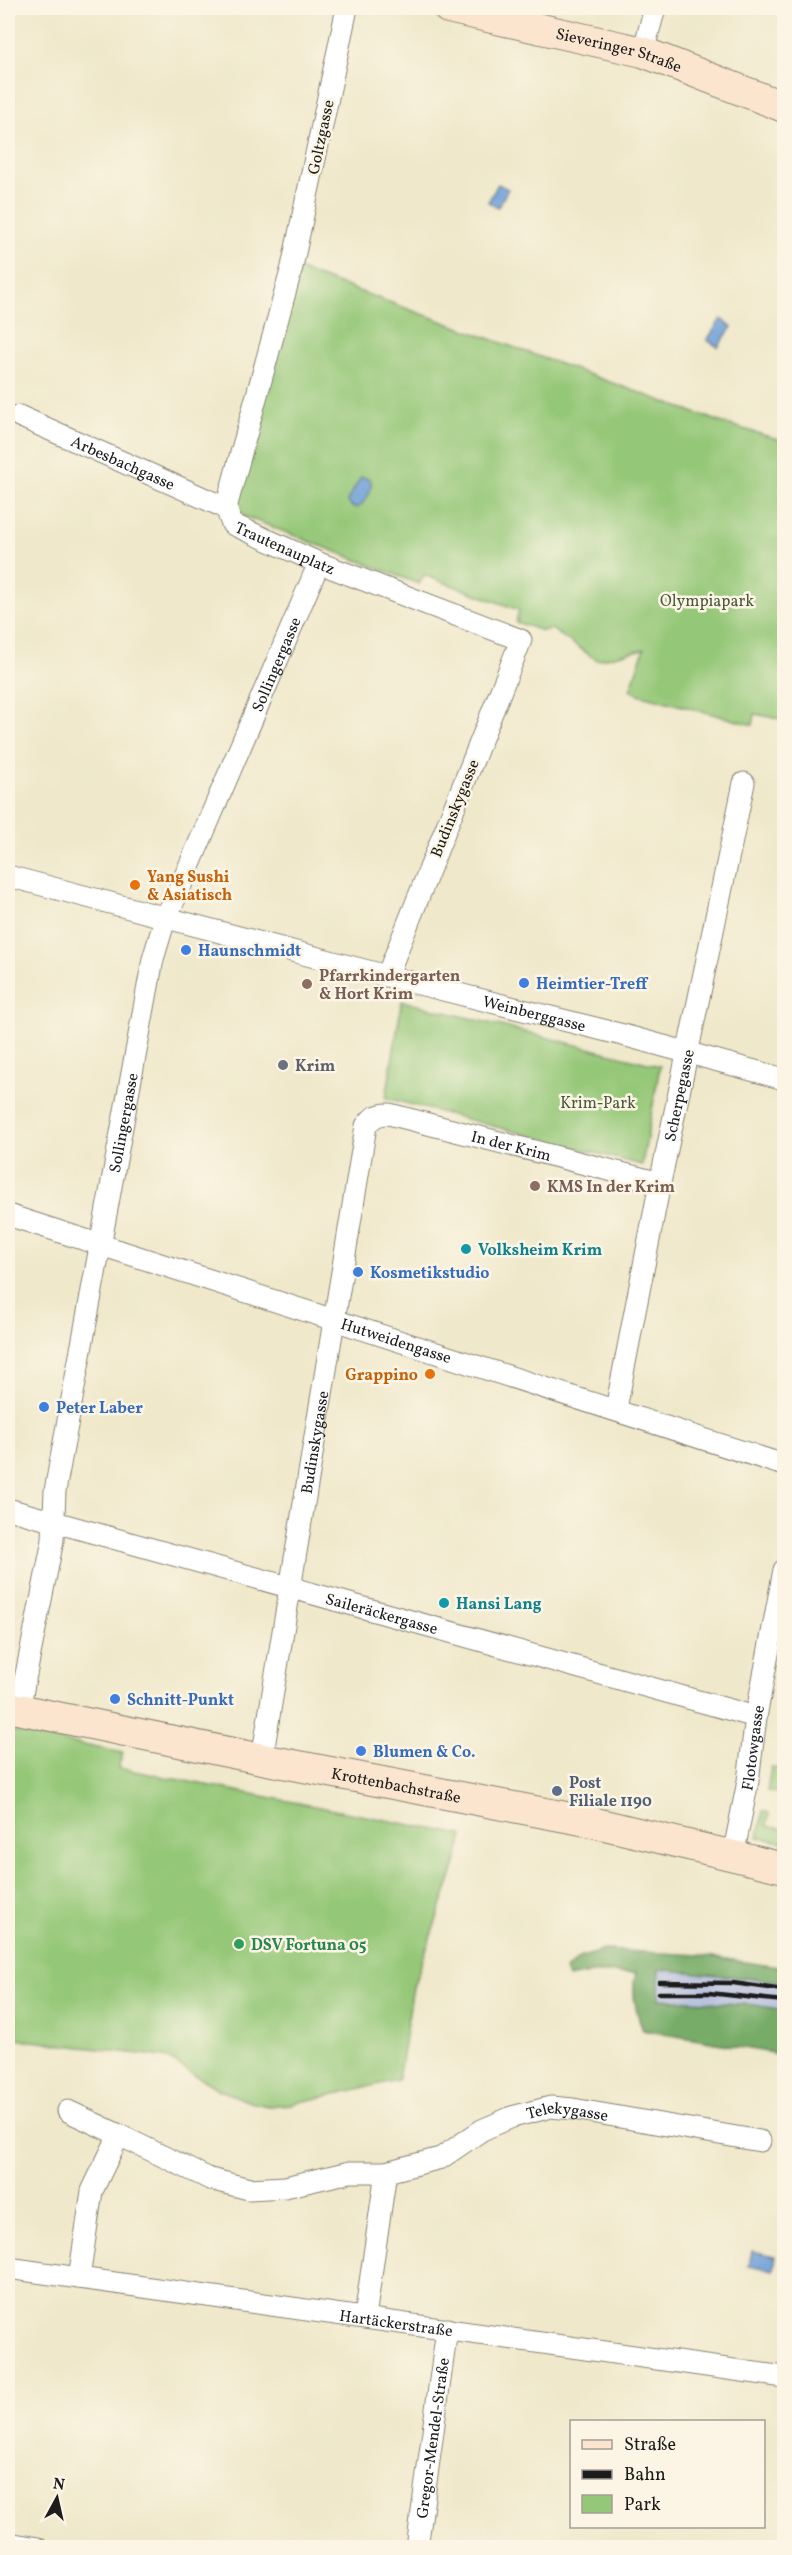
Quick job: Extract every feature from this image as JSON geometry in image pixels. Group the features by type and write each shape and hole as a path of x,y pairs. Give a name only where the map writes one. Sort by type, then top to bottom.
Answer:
{"main road":[{"name":"Sieveringer Straße","path":"448,8 643,52 784,107"},
{"name":"Krottenbachstraße","path":"13,1708 262,1759 592,1822 784,1868"}],"street":[{"name":"Goltzgasse","path":"292,267 347,8"},
{"path":"643,52 655,8"},
{"name":"Trautenauplatz","path":"292,267 226,508 232,524 319,563 521,640"},
{"name":"Arbesbachgasse","path":"19,417 226,508"},
{"name":"Sollingergasse","path":"13,1708 53,1540 56,1491 153,959 166,916 319,563"},
{"name":"Budinskygasse","path":"387,976 521,640"},
{"name":"Scherpegasse","path":"616,1409 660,1183 744,783"},
{"name":"Weinberggasse","path":"8,876 387,976 613,1032 784,1079"},
{"name":"In der Krim","path":"366,1126 374,1116 389,1114 660,1183"},
{"name":"Budinskygasse","path":"262,1759 366,1126"},
{"name":"Hutweidengasse","path":"8,1215 784,1465"},
{"name":"Saileräckergasse","path":"8,1509 756,1717"},
{"name":"Flotowgasse","path":"734,1856 748,1781 756,1717 784,1570"},
{"name":"Telekygasse","path":"68,2111 210,2180 249,2189 285,2187 351,2172 386,2172 441,2158 482,2130 513,2117 551,2107 760,2141"},
{"path":"79,2278 92,2191 119,2135"},
{"path":"365,2317 386,2172"},
{"name":"Hartäckerstraße","path":"8,2268 784,2377"},
{"name":"Gregor-Mendel-Straße","path":"417,2547 447,2330"},
{"path":"8,2543 38,2547"}],"shaded area":[{"path":"659,1969 784,1982 784,2010 754,2005 659,1999"}],"green space":[{"name":"Olympiapark","path":"292,267 723,423 784,441 784,720 755,714 753,725 638,694 630,690 644,649 597,660 551,629 542,631 516,622 519,610 424,575 419,584 241,515 237,505"},
{"name":"Krim-Park","path":"402,1001 660,1066 642,1165 386,1098"},
{"name":"DSV Fortuna 05","path":"8,1730 123,1753 118,1768 463,1835 455,1867 413,1987 398,2080 291,2104 268,2106 250,2102 220,2090 165,2057 15,2039 8,2050"},
{"path":"771,1767 784,1769 784,1794 767,1791"},
{"path":"763,1811 769,1813 767,1826 784,1829 784,1843 758,1837"},
{"path":"604,1950 700,1955 784,1968 784,1982 659,1969 659,1999 754,2005 784,2010 784,2055 643,2030 635,2002 636,1973 596,1973 568,1978 565,1970 579,1958"}],"water":[{"path":"498,184 508,189 498,207 488,202"},
{"path":"721,319 732,327 718,347 707,340"},
{"path":"361,477 370,479 370,491 357,508 352,507 347,501"},
{"path":"752,2251 776,2256 773,2270 749,2265"}],"railway":[{"path":"659,1982 733,1983 784,1990"},
{"path":"659,1993 709,1993 784,2001"}],"place":[{"name":"Yang Sushi & Asiatisch","path":"135,885"},
{"name":"Haunschmidt","path":"186,950"},
{"name":"Heimtier-Treff","path":"524,983"},
{"name":"Pfarrkindergarten & Hort Krim","path":"307,984"},
{"name":"Krim","path":"283,1065"},
{"name":"KMS In der Krim","path":"535,1186"},
{"name":"Volksheim Krim","path":"466,1249"},
{"name":"Kosmetikstudio","path":"358,1272"},
{"name":"Grappino","path":"430,1374"},
{"name":"Peter Laber","path":"44,1407"},
{"name":"Hansi Lang","path":"444,1603"},
{"name":"Schnitt-Punkt","path":"115,1699"},
{"name":"Blumen & Co.","path":"361,1751"},
{"name":"Post Filiale 1190","path":"557,1791"},
{"name":"DSV Fortuna 05","path":"239,1944"}]}
